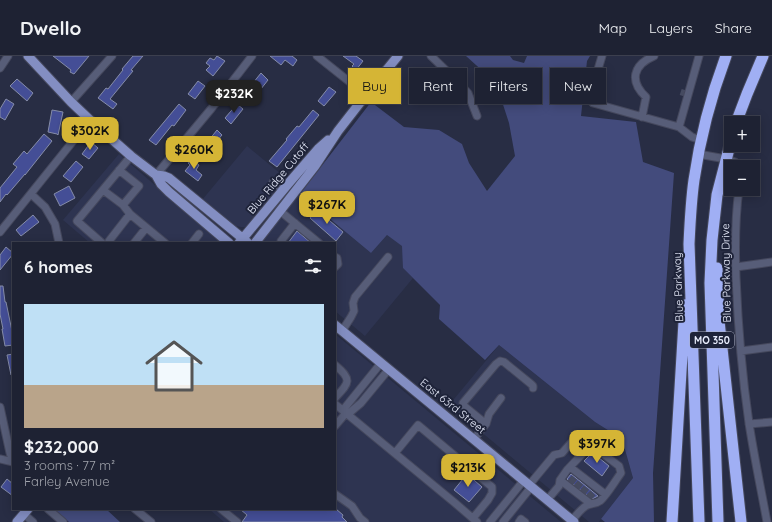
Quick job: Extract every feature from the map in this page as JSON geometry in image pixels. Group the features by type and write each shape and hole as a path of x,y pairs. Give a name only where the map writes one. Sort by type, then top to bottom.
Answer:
{"highway":[{"name":"Blue Parkway","path":"699,522 689,244 691,209 698,154 708,111 726,56"},
{"path":"738,116 746,94 763,56"},
{"name":"MO 350","path":"718,522 710,283 713,228 717,195 728,152"},
{"path":"713,228 719,321 741,522"},
{"path":"672,522 689,244"}],"main road":[{"path":"28,56 90,120 131,156 156,175 160,184 228,242"},
{"name":"Blue Ridge Cutoff","path":"388,68 398,56"},
{"name":"Blue Ridge Cutoff","path":"256,242 315,166 338,131 359,104"},
{"name":"Blue Ridge Cutoff","path":"244,241 283,190 320,148 338,131"},
{"path":"156,175 169,178 244,241"},
{"name":"East 63rd Street","path":"339,328 529,483 573,521"},
{"path":"17,522 26,511"}],"street":[{"path":"0,68 8,56"},
{"path":"71,102 112,56"},
{"path":"156,175 210,110 252,56"},
{"path":"317,56 348,81"},
{"path":"431,56 468,93 477,116"},
{"path":"602,56 590,100 596,104 679,127 692,137 702,140"},
{"path":"642,117 646,96 638,87 635,80 636,74 642,62 654,56"},
{"path":"679,127 699,56"},
{"path":"684,109 684,93 693,78"},
{"path":"0,232 90,120"},
{"path":"698,154 729,160"},
{"path":"130,214 106,242 77,221 131,156"},
{"path":"119,170 139,186 123,205"},
{"path":"273,182 283,190"},
{"path":"102,190 123,205 130,214 161,242"},
{"path":"31,194 45,207 54,224 58,242"},
{"name":"Blue Parkway Drive","path":"738,196 736,212 737,308 749,424 767,522"},
{"path":"280,211 318,242"},
{"path":"281,242 295,223"},
{"path":"135,242 146,228"},
{"path":"193,242 199,234"},
{"path":"339,328 352,317 355,297 388,257"},
{"path":"736,267 772,262"},
{"path":"741,351 772,347"},
{"path":"486,424 464,406 463,403 496,364 504,362 531,384 533,388"},
{"path":"336,425 381,363"},
{"path":"336,366 344,372 347,380 344,388 336,397"},
{"path":"346,412 361,403 389,369"},
{"path":"474,439 486,424 489,414 502,398"},
{"path":"336,405 475,520 492,493 492,488 418,425 395,453"},
{"path":"0,407 12,459"},
{"path":"749,424 772,422"},
{"path":"490,522 529,483 554,455 562,454 577,436"},
{"path":"548,499 559,486 560,480 570,466 586,450 594,447 620,466 621,473 596,503 589,501 568,484 560,480"},
{"path":"0,459 12,462"},
{"path":"570,466 582,480 595,490 605,494"},
{"path":"503,522 529,483"},
{"path":"336,495 352,506 360,518 365,522"},
{"path":"573,521 589,501"},
{"path":"49,510 63,522"},
{"path":"136,510 151,522"},
{"path":"222,510 237,522"},
{"path":"26,511 33,522"},
{"path":"519,522 521,519 525,522"}],"shaded area":[{"path":"466,56 510,56 513,60 524,63 527,56 590,56 587,61 586,68 550,68 550,104 582,104 581,116 636,122 643,162 674,173 653,473 654,522 605,522 601,519 633,478 622,439 595,422 499,345 485,360 439,319 440,305 403,268 402,246 387,235 371,253 300,194 369,104 374,104 404,127 439,130 462,144 469,163 487,191 515,156 509,123 503,104 542,104 542,68 479,68"},
{"path":"247,146 287,179 251,223 245,227 241,227 236,226 202,200"},
{"path":"119,154 220,242 89,242 63,220"},
{"path":"300,194 371,253 387,235 403,246 403,268 413,278 365,336 336,312 336,242 263,242 263,238"},
{"path":"336,335 561,522 224,522 210,510 336,510"},
{"path":"499,345 595,422 622,439 633,478 599,522 589,522 449,405"},
{"path":"55,510 107,510 120,522 69,522"}],"building":[{"path":"53,56 89,56 74,74"},
{"path":"133,56 143,56 110,99 117,104 113,109 98,98 106,88 108,89"},
{"path":"217,56 225,61 213,76 206,70 210,66 206,63 210,58 214,60"},
{"path":"270,56 292,56 297,60 293,66 285,60 281,65"},
{"path":"343,56 356,56 363,61 358,68 354,68 352,66 354,64"},
{"path":"261,73 268,80 257,94 249,88"},
{"path":"17,79 33,93 27,101 10,86"},
{"path":"198,81 205,86 195,99 188,94"},
{"path":"329,87 336,92 324,106 318,101"},
{"path":"6,99 14,104 5,120 0,117 0,109"},
{"path":"179,104 186,110 174,126 172,125 156,145 149,140"},
{"path":"237,104 243,109 231,124 225,118"},
{"path":"52,110 63,112 58,135 48,132"},
{"path":"313,110 319,115 277,167 269,161 297,126 299,127"},
{"path":"217,130 222,135 210,149 205,145"},
{"path":"44,134 52,141 25,175 0,202 0,188 17,167 13,164 24,151 27,154"},
{"path":"91,142 98,148 89,159 82,154"},
{"path":"191,159 199,165 196,170 202,175 198,181 185,171 190,165 188,163"},
{"path":"76,161 83,167 71,182 63,176"},
{"path":"69,186 75,198 60,206 54,194"},
{"path":"317,210 343,232 336,241 310,218"},
{"path":"33,215 39,222 21,236 16,230"},
{"path":"297,231 310,242 289,242"},
{"path":"6,247 12,252 12,255 0,270 0,255"},
{"path":"0,286 3,286 12,331 12,345 5,346 0,314"},
{"path":"12,354 12,375 11,375 7,355"},
{"path":"593,453 609,466 602,476 584,461"},
{"path":"467,474 482,487 469,502 454,490"},
{"path":"571,474 598,496 592,499 567,479"},
{"path":"7,479 12,483 12,495 1,487"},
{"path":"336,509 343,515 342,517 347,522 242,522 247,515 241,510"}],"tunnel":[{"path":"683,96 685,90"},
{"path":"570,483 575,477"},
{"path":"576,488 581,482"},
{"path":"582,493 587,487"},
{"path":"588,498 594,492"}]}
